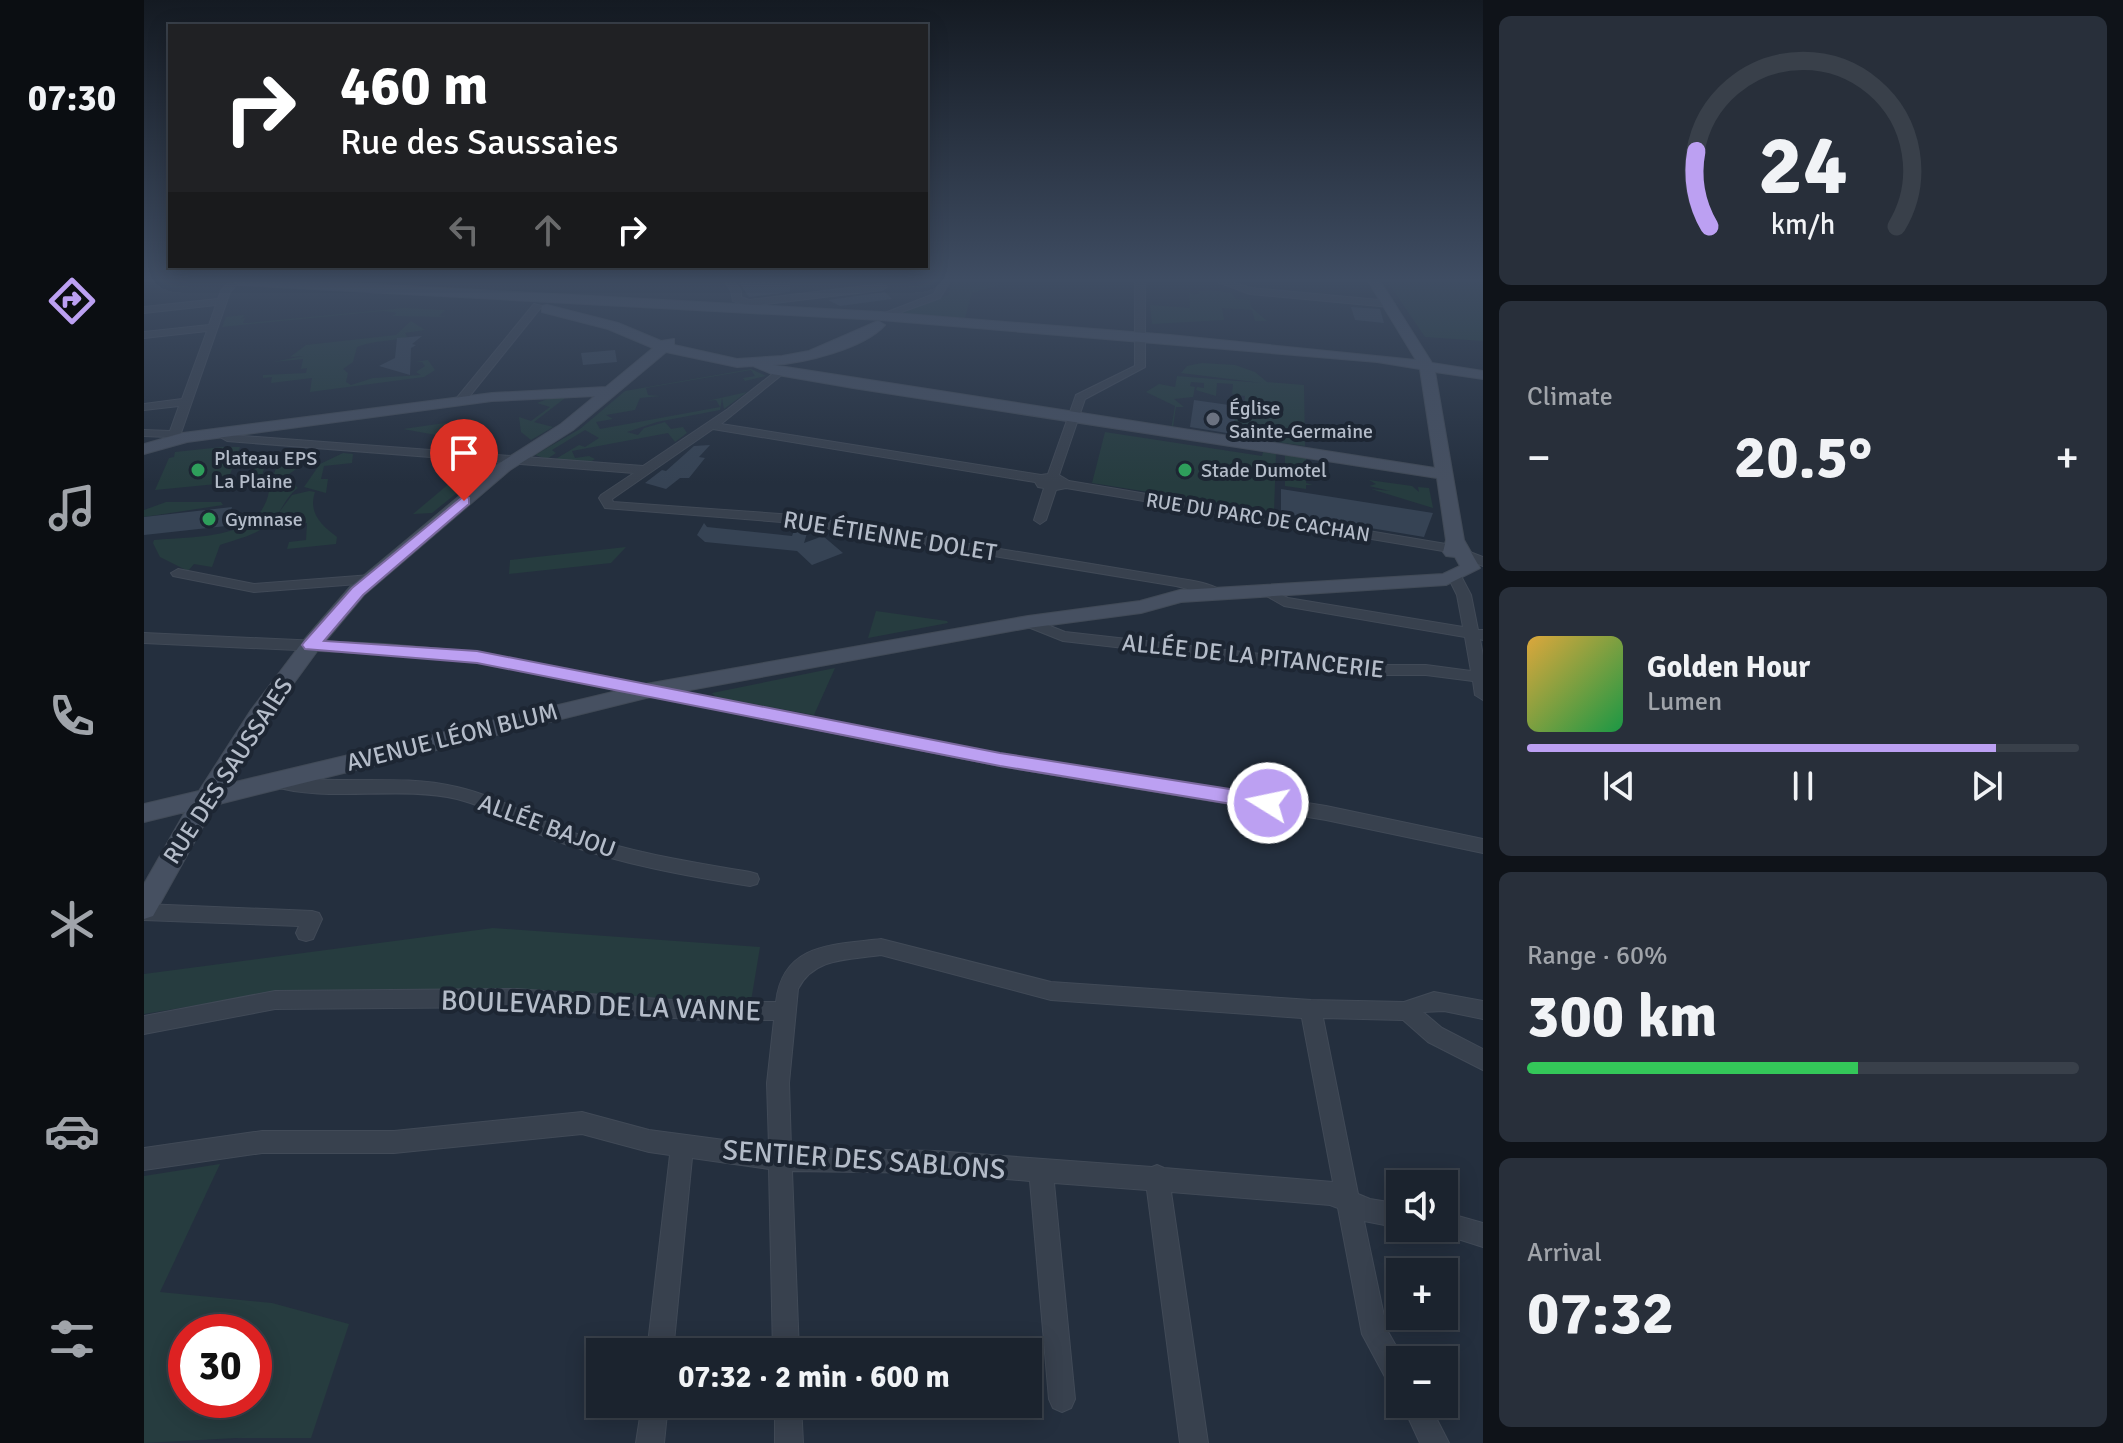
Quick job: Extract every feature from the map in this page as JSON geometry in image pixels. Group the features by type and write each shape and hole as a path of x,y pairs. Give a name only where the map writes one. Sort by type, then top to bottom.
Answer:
{"main road":[{"name":"RUE DES SAUSSAIES","path":"144,910 259,715 349,600 512,461 567,427 662,348"},
{"path":"677,348 711,359 772,362 1072,417 1445,474"},
{"path":"772,362 812,355 829,348"},
{"path":"1258,348 1357,357 1483,376"},
{"path":"1416,348 1428,368 1462,563"},
{"path":"160,439 460,401 610,391"},
{"name":"AVENUE LÉON BLUM","path":"1390,583 1462,563"},
{"name":"AVENUE LÉON BLUM","path":"1141,607 1178,589 1217,595 1390,583 1462,563"},
{"name":"AVENUE LÉON BLUM","path":"144,813 274,781 342,774 584,705 646,691 701,690 1028,622 1195,603 1217,595"}],"street":[{"path":"160,439 186,402 205,348"},
{"path":"460,401 505,348"},
{"path":"1040,520 1072,417 1082,395 1139,369 1140,348"},
{"path":"219,433 227,438 646,470 709,425 772,362"},
{"path":"144,407 186,402"},
{"name":"RUE DU PARC DE CACHAN","path":"709,425 1052,482 1462,563 1464,595"},
{"name":"RUE ÉTIENNE DOLET","path":"646,470 605,498 609,505 794,519 1178,589"},
{"path":"1462,563 1468,591 1464,595 1477,634 1483,695"},
{"path":"178,573 254,588 371,579"},
{"path":"1302,588 1311,606"},
{"path":"1265,591 1284,602 1477,634"},
{"name":"ALLÉE DE LA PITANCERIE","path":"1028,622 1063,636 1360,670 1426,670 1480,677"},
{"path":"144,638 451,653 646,691"},
{"path":"584,705 595,690 591,680"},
{"path":"701,690 1000,760 1326,813 1483,846"},
{"name":"ALLÉE BAJOU","path":"342,774 457,793 565,837 638,857 750,879"},
{"path":"144,910 312,919 306,933"},
{"name":"BOULEVARD DE LA VANNE","path":"144,1025 275,1000 516,998 703,1011 785,1011 788,989 797,971 806,962 817,956 881,947 1051,991 1311,1009 1407,1011"},
{"path":"1483,1010 1438,1001 1415,1003 1407,1011 1435,1035 1483,1060"},
{"path":"785,1011 778,1083 786,1338"},
{"path":"1312,1014 1375,1334 1386,1354"},
{"name":"SENTIER DES SABLONS","path":"144,1159 262,1142 394,1142 582,1123 649,1141 780,1159 935,1162 1332,1193 1368,1211 1386,1214"},
{"path":"661,1338 682,1146"},
{"path":"1041,1170 1062,1399"},
{"path":"1157,1177 1194,1443"},
{"path":"1458,1228 1483,1235"},
{"path":"650,1443 653,1418"},
{"path":"788,1418 789,1443"},
{"path":"1422,1418 1435,1443"}],"green space":[{"path":"302,348 357,348 353,362 343,369 348,373 346,382 351,385 373,378 421,375 416,372 425,366 422,362 415,362 428,360 435,370 424,377 310,392 312,378 271,383 272,377 263,378 263,375 306,373 307,368 301,369 303,359 273,362 304,356 290,357"},
{"path":"1202,363 1235,365 1255,372 1267,382 1304,385 1305,446 1242,437 1242,432 1231,431 1236,404 1244,405 1245,396 1232,394 1233,384 1217,383 1216,396 1196,390 1197,387 1204,388 1204,383 1191,382 1190,386 1195,387 1193,397 1174,399 1184,407 1176,407 1173,427 1182,430 1171,429 1175,406 1146,392 1159,384 1175,387 1177,376 1262,383 1181,373 1187,366"},
{"path":"751,369 766,376 745,381 743,378 755,376 751,370 646,388 648,395 660,396 640,398 635,410 606,415 613,419 596,422 600,429 720,407 716,400 707,401 747,392 724,409 722,398 720,410 657,422 627,432 638,435 644,428 665,422 671,429 683,427 687,433 675,442 668,433 572,451 575,458 589,456 595,459 590,462 554,460 579,445 585,447 599,438 585,430 552,450 556,453 547,459 535,455 580,429 625,391"},
{"path":"550,398 565,398 534,422 553,427 531,440 521,432 519,417 531,421 550,407 537,403"},
{"path":"473,419 481,429 475,438 458,439 403,429"},
{"name":"Stade Dumotel","path":"1105,432 1262,456 1263,452 1276,454 1274,512 1092,483"},
{"name":"Plateau EPS La Plaine","path":"240,447 227,483 155,490 169,458 174,457 175,452"},
{"path":"343,453 353,454 352,463 324,466 321,479 328,479 326,493 304,487 320,464"},
{"path":"1285,455 1306,458 1306,475 1311,477 1306,477 1306,483 1313,485 1306,485 1306,489 1285,486"},
{"path":"305,458 294,471 279,479 246,479 255,468 265,465 262,476 274,474 276,468 290,464 288,460"},
{"path":"463,472 479,475 432,513 413,514"},
{"path":"288,479 298,488 275,518 252,534 220,545 212,567 194,564 188,571 160,557 154,540 205,536 239,527 253,519 263,507 269,491"},
{"path":"1369,480 1412,486 1419,492 1418,487 1429,488 1433,508 1371,489 1390,491 1369,486 1376,484"},
{"path":"315,492 315,512 321,523 337,537 336,544 287,549 289,542 306,540 307,523 268,527 292,495"},
{"path":"166,502 221,502 223,505 144,517 144,510"},
{"path":"626,547 611,563 509,574 510,560"},
{"path":"876,611 947,621 948,623 868,638"},
{"path":"835,668 814,715 716,697 712,693"},
{"path":"493,928 760,947 751,1001 520,989 278,992 144,1014 144,974"},
{"path":"220,1164 160,1292 272,1303 349,1324 311,1438 144,1443 144,1176"}],"building":[{"path":"396,348 411,348 410,375 379,366 395,358"},
{"path":"615,350 617,362 583,365 581,353"},
{"name":"Église Sainte-Germaine","path":"1194,400 1236,406 1233,434 1190,427"},
{"path":"710,445 699,457 705,458 689,478 680,478 666,489 645,483 662,470 666,471 694,446"},
{"path":"1281,489 1433,513 1424,537 1281,513"},
{"path":"232,507 226,526 144,535 144,517"},
{"path":"704,523 707,527 792,536 795,528 808,530 804,543 823,536 843,553 812,565 797,551 705,542 697,535"}],"place":[{"name":"Église Sainte-Germaine","path":"1213,419"},
{"name":"Plateau EPS La Plaine","path":"198,470"},
{"name":"Stade Dumotel","path":"1185,470"},
{"name":"Gymnase","path":"209,519"}],"route":[{"path":"464,501 357,591 311,645 477,657 1000,760 1268,803"}]}
